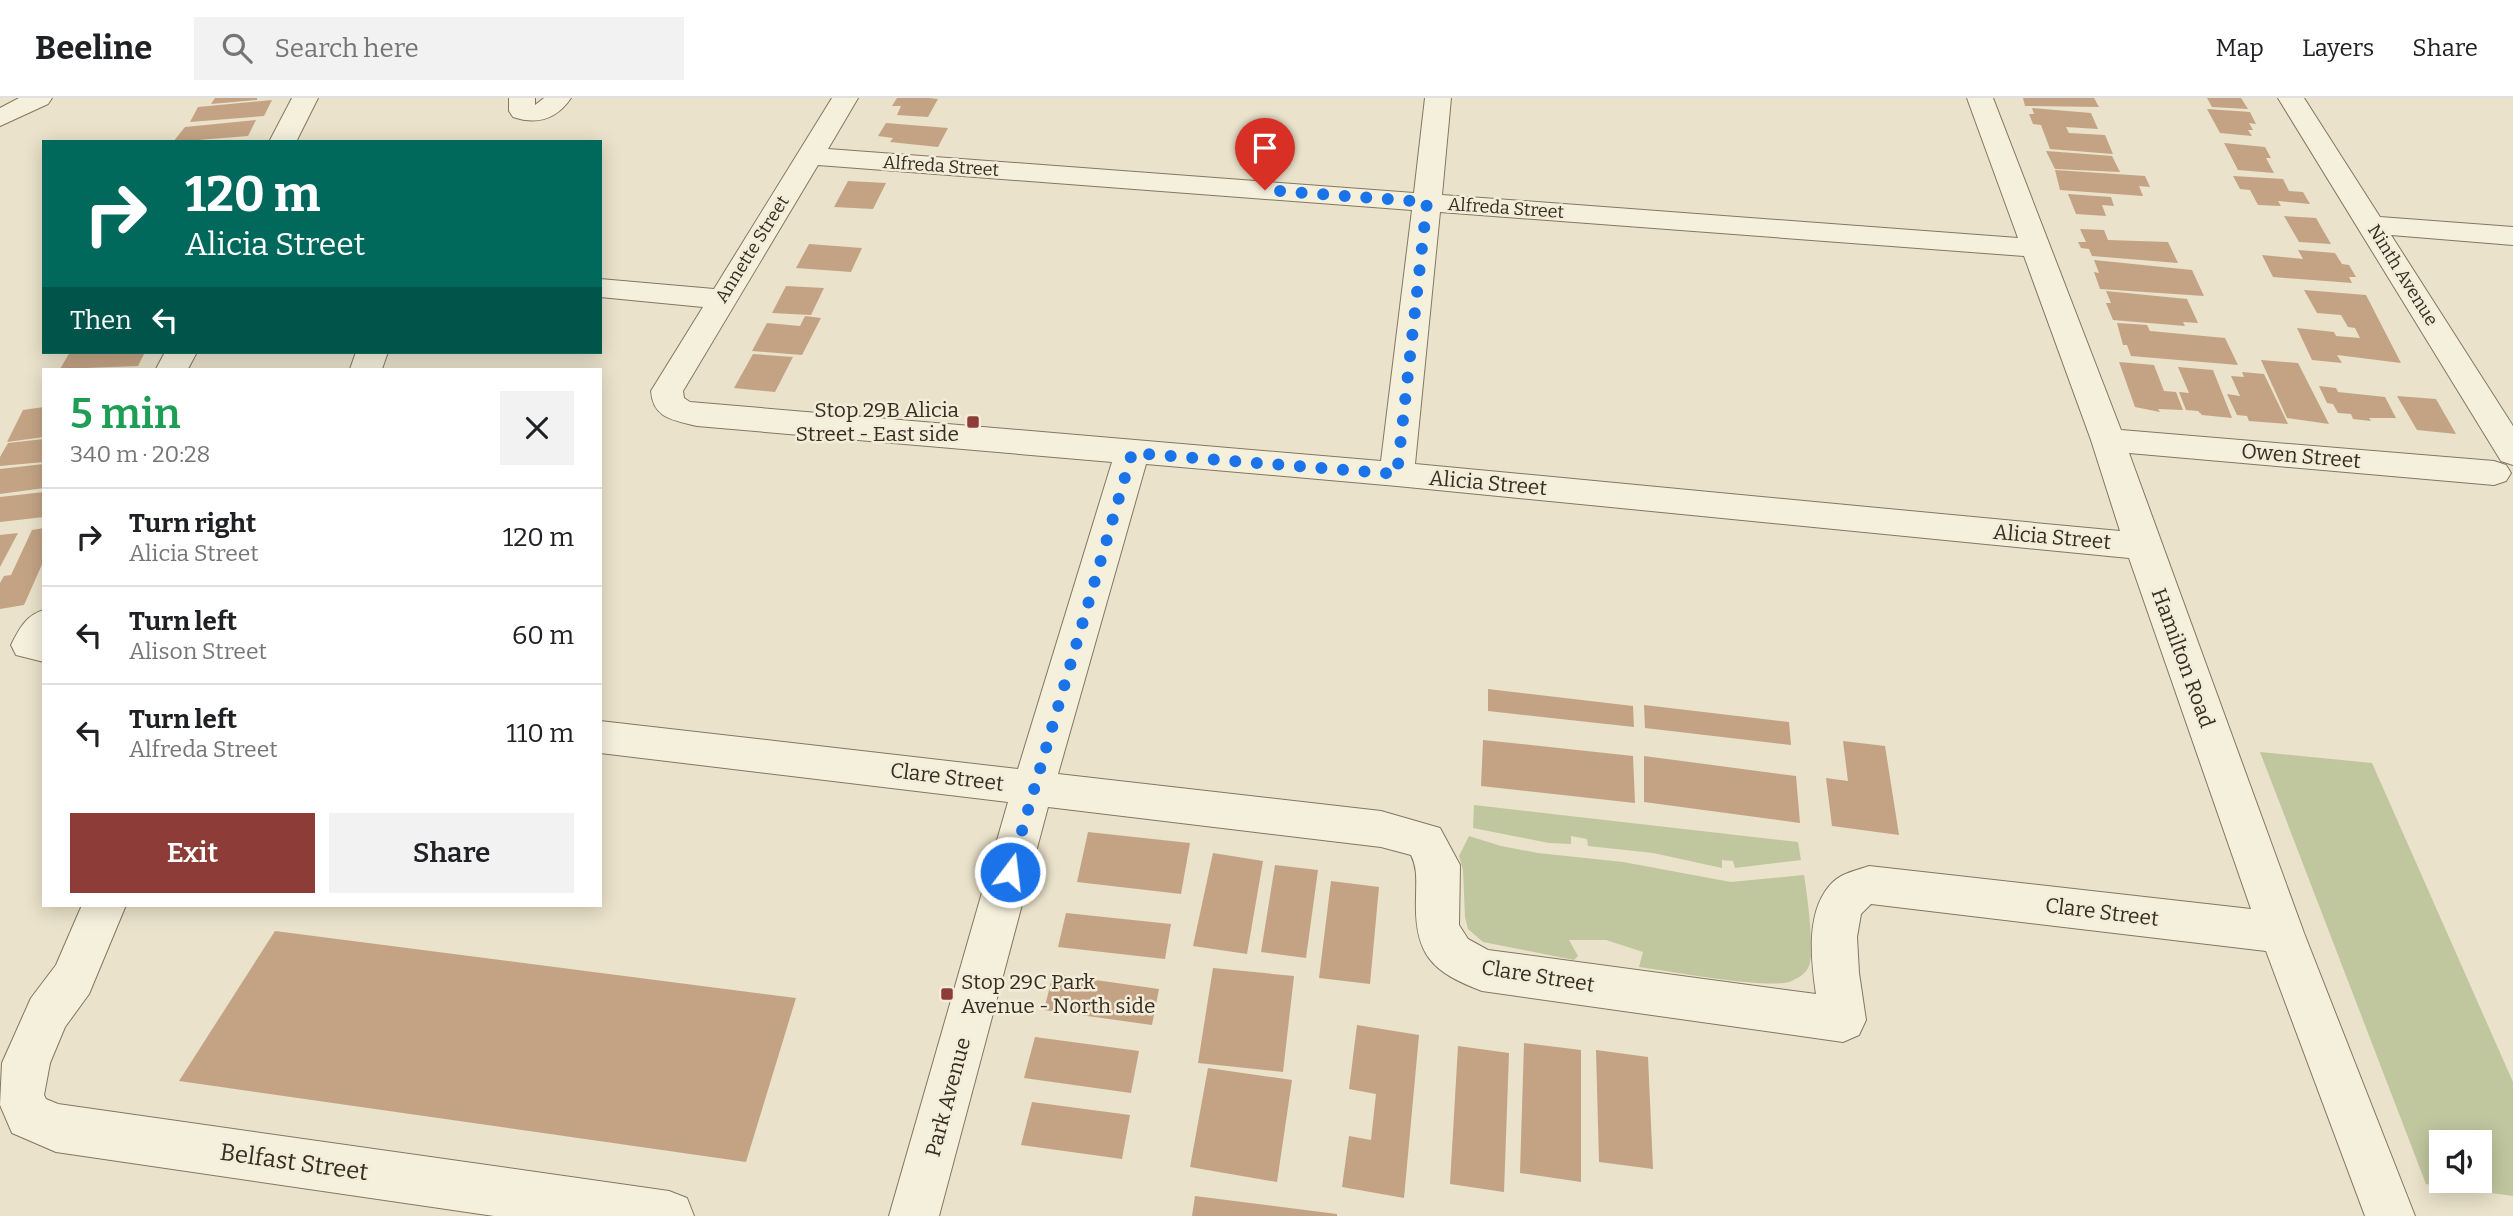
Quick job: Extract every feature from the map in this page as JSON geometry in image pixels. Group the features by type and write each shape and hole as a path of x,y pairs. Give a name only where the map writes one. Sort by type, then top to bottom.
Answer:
{"street":[{"path":"0,118 39,98"},
{"path":"283,140 305,98"},
{"path":"523,98 522,111 537,114 546,111 558,98"},
{"name":"Annette Street","path":"668,403 667,391 845,98"},
{"path":"1397,474 1438,98"},
{"name":"Hamilton Road","path":"1980,98 2108,440 2143,546 2282,933 2390,1216"},
{"name":"Ninth Avenue","path":"2291,98 2372,225 2508,468"},
{"name":"Alfreda Street","path":"810,156 2036,248"},
{"path":"2372,225 2513,236"},
{"path":"602,288 721,299"},
{"name":"Alicia Street","path":"668,403 680,411 697,415 1397,474 2143,546"},
{"name":"Owen Street","path":"2108,440 2508,468"},
{"name":"Park Avenue","path":"914,1216 1033,787 1132,453"},
{"name":"Clare Street","path":"602,737 1381,829 1425,841 1438,864 1437,929 1452,954 1482,970 1843,1020 1835,968 1838,913 1850,894 1869,885 2282,933"},
{"name":"Belfast Street","path":"103,907 73,979 47,1013 26,1063 20,1095 29,1116 56,1128 669,1216"}],"green space":[{"path":"2260,752 2372,763 2513,1082 2513,1196 2491,1193 2492,1130 2429,1130 2429,1184 2426,1184"},
{"path":"1474,805 1798,842 1801,860 1735,868 1733,861 1722,860 1722,868 1653,853 1588,846 1587,839 1571,836 1571,844 1549,843 1473,828"},
{"path":"1469,836 1538,853 1623,862 1731,882 1804,875 1811,935 1809,966 1801,976 1789,982 1759,983 1639,967 1643,952 1606,940 1569,940 1578,956 1574,960 1483,942 1468,929 1465,917 1463,870 1459,856"}],"building":[{"path":"215,98 257,98 257,100 211,104"},
{"path":"897,98 938,99 928,117 897,115 901,106 892,106"},
{"path":"2023,98 2094,98 2099,107 2025,106"},
{"path":"2207,98 2241,98 2248,109 2212,107"},
{"path":"272,100 264,116 190,122 198,107"},
{"path":"2032,108 2091,113 2098,129 2066,127 2069,133 2105,135 2113,154 2050,149 2041,125 2033,124 2029,114 2034,114"},
{"path":"2207,109 2250,112 2256,124 2249,123 2253,130 2248,130 2252,136 2220,133"},
{"path":"256,120 248,136 175,140 185,127"},
{"path":"886,123 948,128 938,147 890,142 893,138 878,136"},
{"path":"2224,143 2265,147 2271,158 2266,158 2274,173 2238,170"},
{"path":"2046,151 2112,156 2120,172 2055,169"},
{"path":"2055,170 2145,176 2150,187 2139,186 2143,196 2060,190"},
{"path":"2233,176 2283,179 2289,191 2303,192 2310,204 2278,201 2281,206 2258,205 2250,190 2240,189"},
{"path":"848,181 886,183 873,209 834,207"},
{"path":"2068,194 2111,197 2114,206 2102,205 2106,216 2076,214"},
{"path":"2284,216 2316,218 2331,244 2299,242"},
{"path":"2080,229 2104,230 2108,240 2168,242 2178,263 2092,256 2089,249 2081,248 2078,242 2086,242"},
{"path":"809,244 862,248 851,272 796,268"},
{"path":"2298,250 2335,253 2342,264 2349,265 2356,277 2349,277 2352,283 2273,277 2262,255 2303,259"},
{"path":"2094,260 2192,270 2204,296 2100,289 2094,272 2099,273"},
{"path":"786,286 824,288 811,315 772,313"},
{"path":"2304,290 2366,295 2401,363 2337,355 2342,363 2312,360 2297,328 2360,338 2355,328 2348,327 2341,315 2317,313"},
{"path":"2106,291 2187,299 2198,323 2183,322 2185,326 2113,320 2106,303 2111,303"},
{"path":"805,316 821,318 802,355 752,351 767,323 800,326"},
{"path":"2117,323 2147,325 2150,331 2225,338 2238,365 2131,356 2127,345 2123,345"},
{"path":"69,354 144,354 138,366 61,368"},
{"path":"753,354 793,357 775,392 734,388"},
{"path":"2261,360 2298,363 2329,424 2287,418"},
{"path":"2119,362 2154,365 2164,391 2176,392 2183,410 2158,409 2160,412 2135,407"},
{"path":"2178,367 2213,370 2232,418 2202,415 2198,411 2186,410 2179,392 2189,393"},
{"path":"2242,372 2264,374 2288,424 2249,421 2247,416 2237,415 2227,394 2240,396 2231,376 2244,377"},
{"path":"2319,386 2336,388 2338,392 2385,397 2396,418 2369,418 2371,421 2353,419 2351,414 2338,413 2333,404 2327,403"},
{"path":"2397,396 2436,399 2456,434 2417,430"},
{"path":"42,407 42,437 7,442 23,410"},
{"path":"42,439 42,462 0,466 0,457 8,443"},
{"path":"42,464 42,488 0,494 0,469"},
{"path":"42,492 42,517 0,522 0,497"},
{"path":"42,528 42,564 24,605 0,609 0,583 4,576 11,575 32,530"},
{"path":"18,533 0,567 0,535"},
{"path":"1488,689 1633,706 1634,727 1488,711"},
{"path":"1644,705 1789,722 1791,745 1645,728"},
{"path":"1483,740 1633,756 1635,803 1481,786"},
{"path":"1843,741 1885,746 1899,835 1832,826 1826,778 1848,781"},
{"path":"1644,756 1796,776 1800,823 1644,802"},
{"path":"1088,832 1190,843 1181,894 1077,882"},
{"path":"1213,853 1263,861 1247,954 1193,946"},
{"path":"1275,865 1318,870 1306,958 1261,952"},
{"path":"1331,881 1379,887 1370,984 1319,978"},
{"path":"1066,913 1171,924 1165,959 1058,947"},
{"path":"275,931 796,998 746,1162 179,1081"},
{"path":"1213,968 1294,976 1283,1072 1198,1063"},
{"path":"1053,974 1159,989 1152,1025 1044,1010"},
{"path":"1357,1025 1419,1035 1404,1198 1342,1187 1349,1136 1371,1140 1376,1094 1349,1089"},
{"path":"1035,1037 1139,1051 1131,1093 1024,1078"},
{"path":"1524,1043 1581,1050 1581,1182 1520,1173"},
{"path":"1458,1046 1509,1053 1504,1192 1450,1184"},
{"path":"1596,1050 1648,1057 1653,1169 1599,1162"},
{"path":"1208,1068 1292,1080 1277,1182 1190,1167"},
{"path":"1032,1102 1130,1115 1122,1159 1021,1145"},
{"path":"1195,1196 1337,1214 1337,1216 1192,1216"}],"place":[{"name":"Stop 29B Alicia Street - East side","path":"973,422"},
{"name":"Stop 29C Park Avenue - North side","path":"947,994"}],"route":[{"path":"1010,872 1132,453 1397,474 1427,202 1265,190"}]}
